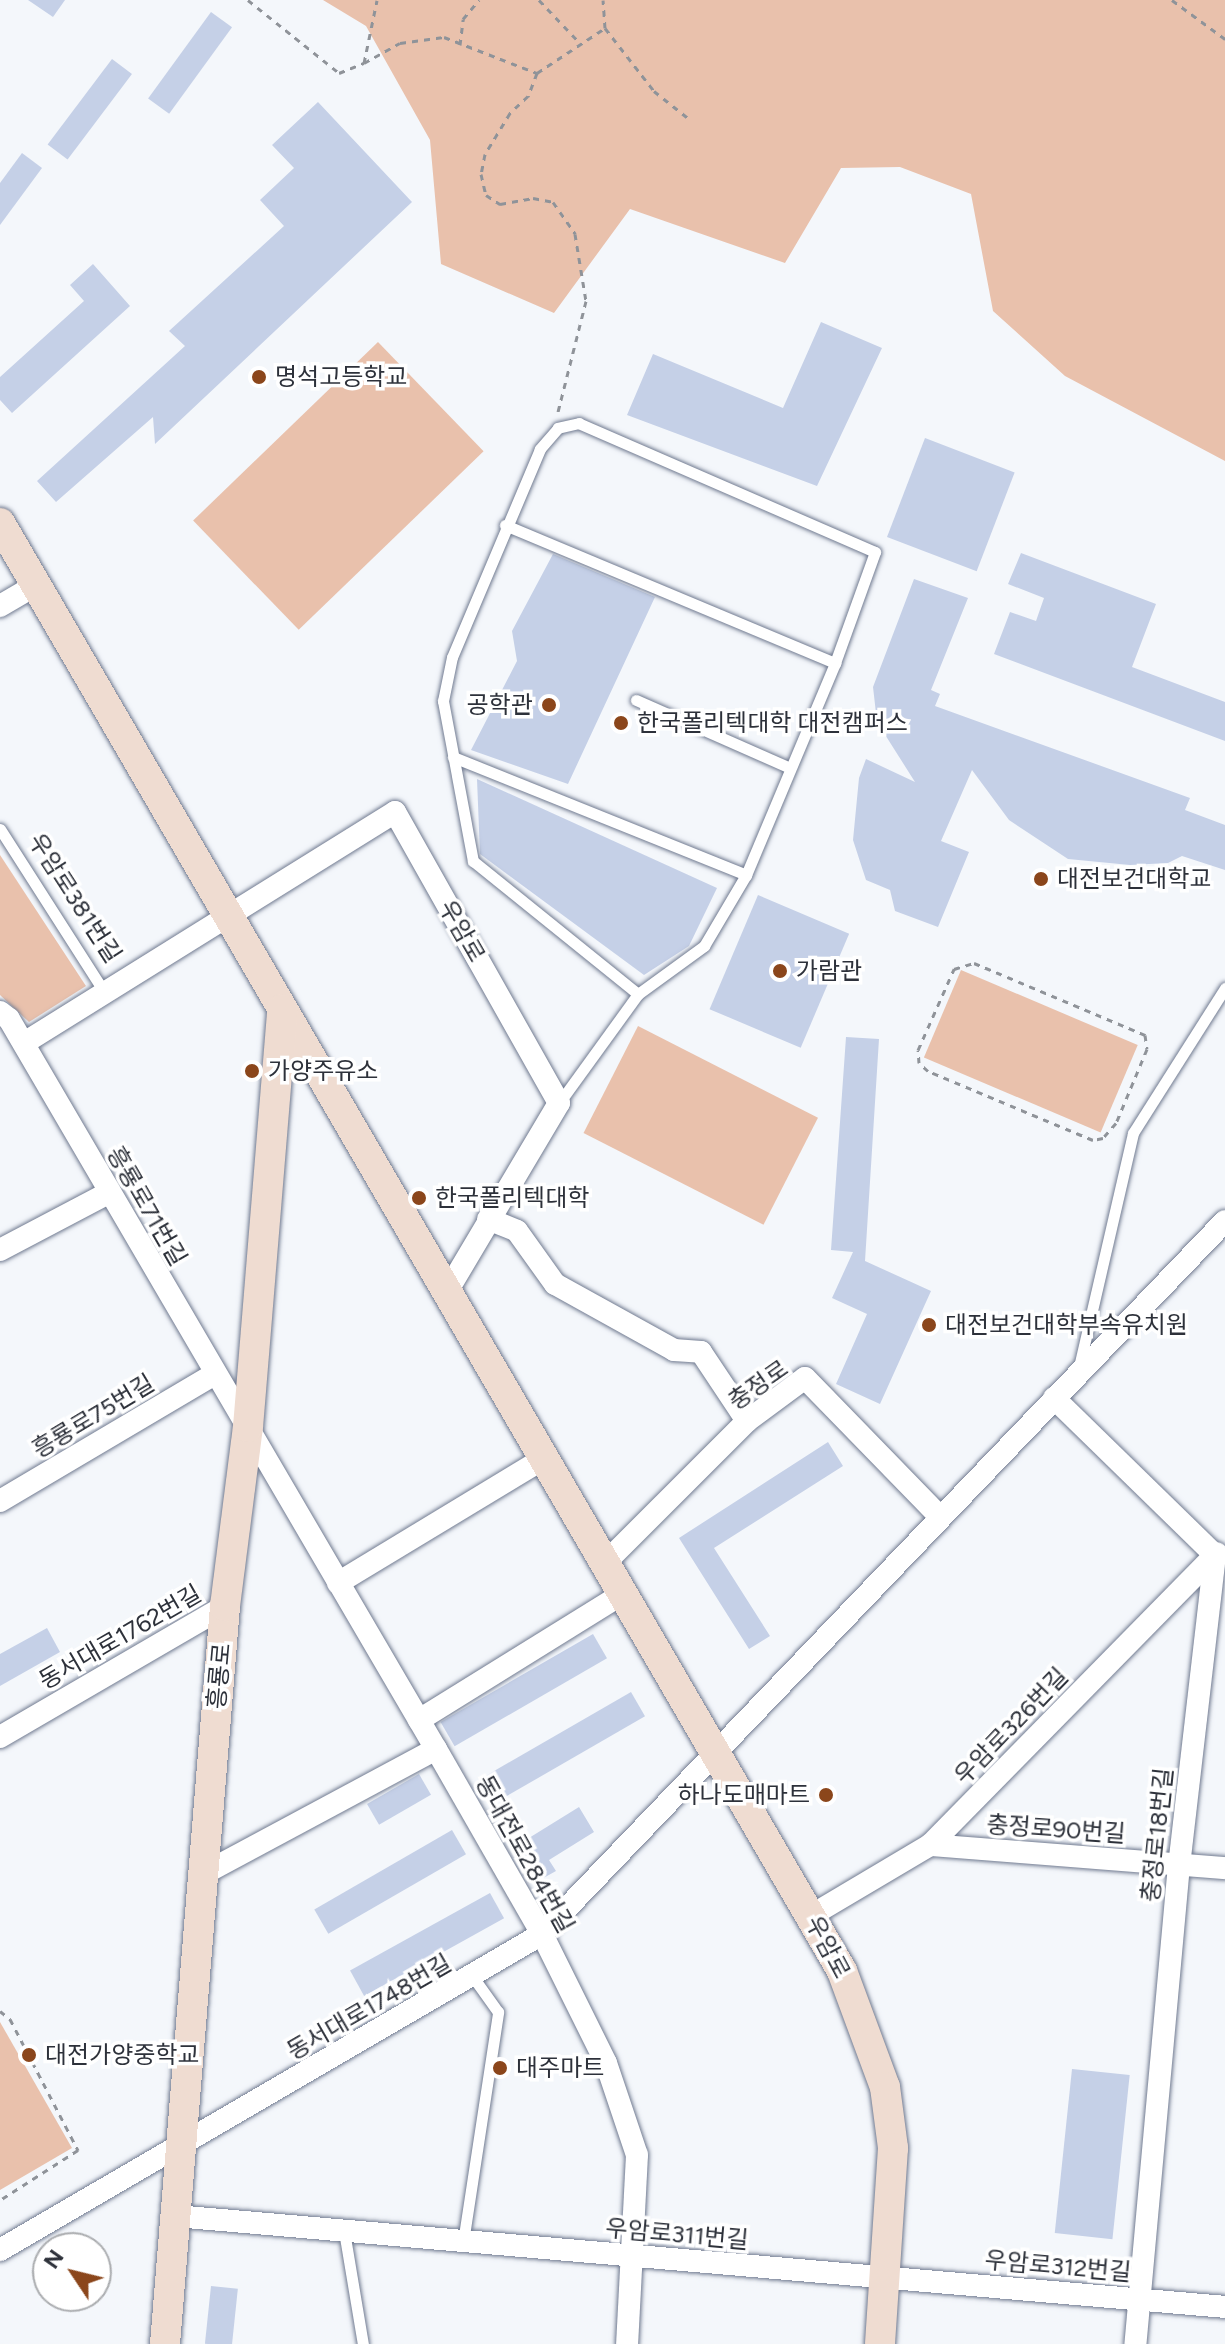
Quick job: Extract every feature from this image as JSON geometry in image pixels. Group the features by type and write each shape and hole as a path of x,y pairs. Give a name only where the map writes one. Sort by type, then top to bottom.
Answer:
{"main road":[{"name":"우암로","path":"0,523 604,1564 812,1915 869,2031 885,2087 893,2148 880,2344"},
{"name":"흥룡로","path":"165,2344 225,1606 248,1427 282,1009"}],"street":[{"path":"0,606 36,585"},
{"name":"우암로","path":"24,1043 106,994 227,913 395,812 559,1103"},
{"name":"흥룡로71번길","path":"0,1012 24,1043 213,1375 248,1427"},
{"path":"447,1292 559,1103"},
{"path":"0,1250 110,1192"},
{"path":"488,1219 517,1231 555,1284 674,1350 701,1352 747,1421"},
{"path":"715,1748 1054,1398 1079,1368 1225,1221"},
{"name":"흥룡로75번길","path":"0,1501 213,1375"},
{"name":"충정로","path":"604,1564 747,1421 805,1378 939,1516"},
{"path":"1054,1398 1220,1550"},
{"name":"동대전로284번길","path":"248,1427 542,1934 606,2063 637,2155 627,2344"},
{"path":"338,1583 543,1459"},
{"name":"우암로326번길","path":"812,1915 930,1845 1220,1550"},
{"name":"충정로18번길","path":"1135,2344 1179,1865 1220,1550"},
{"path":"419,1720 622,1594"},
{"name":"동서대로1762번길","path":"0,1737 225,1606"},
{"name":"동서대로1748번길","path":"0,2250 542,1934 715,1748"},
{"path":"203,1874 436,1749"},
{"name":"충정로90번길","path":"930,1845 1225,1868"},
{"name":"우암로311번길","path":"175,2216 886,2276"},
{"name":"우암로312번길","path":"886,2276 1225,2307"}],"lane":[{"path":"559,1103 638,994 704,946 746,875 835,663 875,552 579,423 554,433 540,449 505,525 452,657 443,701 473,861 638,994"},
{"path":"505,525 835,663"},
{"path":"636,700 790,768"},
{"path":"453,757 746,875"},
{"name":"우암로381번길","path":"0,829 106,994"},
{"path":"1079,1368 1133,1133 1225,988"},
{"path":"463,2242 498,2012 473,1977"},
{"path":"344,2231 363,2344"}],"path":[{"path":"248,0 339,73 420,37 444,37 537,73"},
{"path":"364,63 377,0"},
{"path":"460,45 463,19 479,0"},
{"path":"539,0 580,43"},
{"path":"603,0 605,28 654,91 688,118"},
{"path":"1172,0 1225,39"},
{"path":"554,433 586,301 575,234 553,202 533,198 500,204 486,195 481,174 485,154 510,113 528,96 537,73 605,28"},
{"path":"974,963 1145,1035 1147,1049 1109,1132 1093,1140 923,1068 918,1050 950,976 959,965 974,963"},
{"path":"0,2011 10,2019 78,2150 0,2200"}],"shaded area":[{"path":"323,0 1225,0 1225,461 1065,376 993,311 971,194 900,167 841,168 785,263 630,209 554,313 441,264 430,140 366,26"},
{"path":"378,342 484,451 299,630 193,521"},
{"path":"0,855 86,986 29,1022 0,995"},
{"path":"961,970 1138,1045 1101,1132 924,1057"},
{"path":"638,1026 818,1118 764,1225 584,1133"},
{"path":"0,2022 72,2148 0,2190"}],"building":[{"path":"28,0 65,0 53,17"},
{"path":"211,12 232,27 169,114 148,99"},
{"path":"112,59 132,74 68,159 48,144"},
{"path":"318,102 412,202 155,444 153,417 56,502 37,481 185,346 169,331 284,226 260,200 294,168 272,145"},
{"path":"22,153 42,168 0,225 0,183"},
{"path":"93,264 130,306 12,413 0,400 0,377 84,301 70,285"},
{"path":"821,322 882,348 817,486 627,415 653,354 783,408"},
{"path":"925,438 1015,472 977,571 887,537"},
{"path":"1021,553 1156,604 1132,667 1225,702 1225,741 994,654 1010,612 1036,621 1044,598 1008,584"},
{"name":"공학관","path":"553,554 655,597 568,784 471,750 517,661 512,631"},
{"path":"914,579 968,598 931,690 940,694 935,706 1190,798 1185,810 1225,825 1225,870 1182,856 1168,863 1130,865 1068,859 1009,820 972,770 941,841 969,852 938,927 895,911 890,890 866,880 853,840 859,778 866,759 915,782 877,722 873,687"},
{"path":"477,779 717,888 689,946 644,975 480,854"},
{"name":"가람관","path":"758,895 849,934 801,1048 710,1009"},
{"path":"846,1037 879,1039 865,1261 931,1291 880,1404 836,1384 867,1314 832,1298 853,1252 831,1250"},
{"path":"828,1442 843,1466 714,1548 770,1636 749,1649 679,1538"},
{"path":"47,1628 60,1652 0,1686 0,1654"},
{"path":"593,1634 607,1658 455,1746 441,1722"},
{"path":"631,1692 645,1716 493,1804 479,1780"},
{"path":"419,1774 431,1795 379,1825 367,1804"},
{"path":"579,1807 594,1832 549,1860 556,1871 538,1881 516,1846"},
{"path":"452,1830 466,1854 328,1934 314,1909"},
{"path":"490,1893 504,1918 364,1996 350,1971"},
{"path":"1072,2069 1130,2075 1112,2239 1055,2233"},
{"path":"211,2286 238,2289 232,2344 205,2344"}],"place":[{"name":"명석고등학교","path":"259,377"},
{"name":"공학관","path":"549,705"},
{"name":"한국폴리텍대학 대전캠퍼스","path":"621,723"},
{"name":"대전보건대학교","path":"1041,879"},
{"name":"가람관","path":"780,971"},
{"name":"가양주유소","path":"252,1071"},
{"name":"한국폴리텍대학","path":"419,1198"},
{"name":"대전보건대학부속유치원","path":"929,1325"},
{"name":"하나도매마트","path":"826,1795"},
{"name":"대전가양중학교","path":"29,2055"},
{"name":"대주마트","path":"500,2068"}]}
